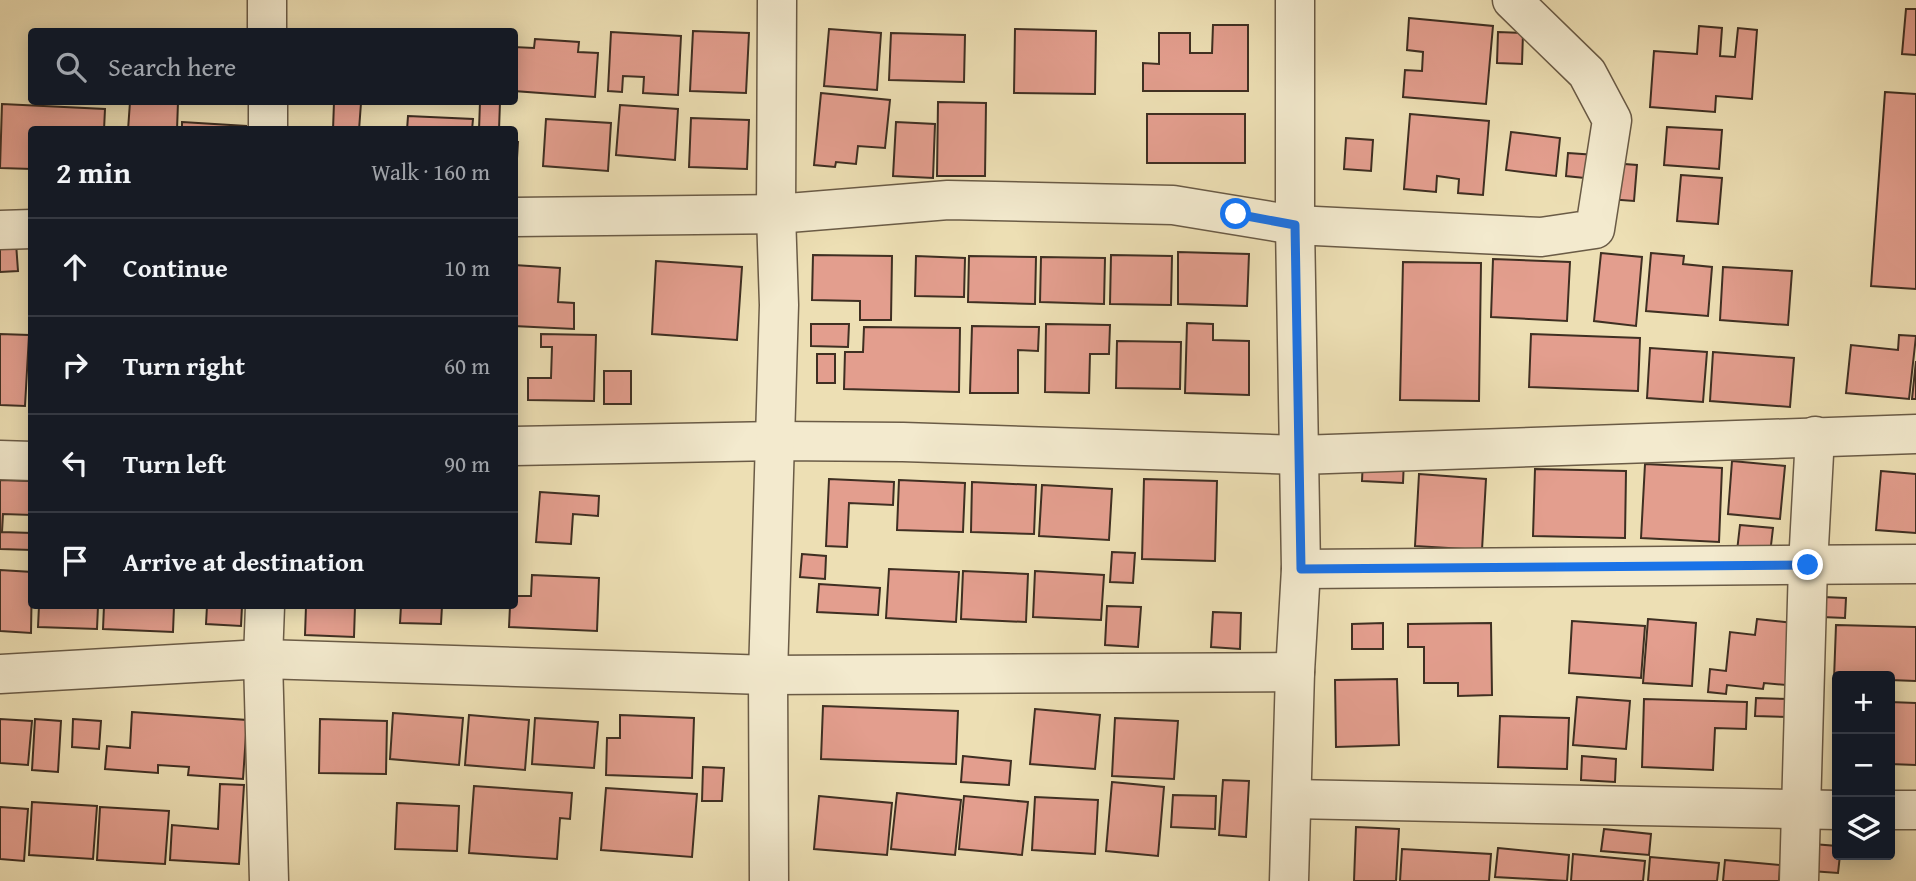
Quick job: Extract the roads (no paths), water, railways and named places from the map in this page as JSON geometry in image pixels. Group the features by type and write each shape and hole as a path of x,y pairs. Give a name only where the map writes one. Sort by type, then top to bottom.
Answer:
{"street":[{"path":"267,0 267,28"},
{"path":"769,881 768,675 779,305 776,214 777,0"},
{"path":"1289,881 1301,569 1294,0"},
{"path":"518,217 776,214 961,200 1173,205 1295,225 1541,237 1595,229 1612,120 1587,73 1512,0"},
{"path":"268,105 268,126"},
{"path":"0,230 28,229"},
{"path":"518,446 775,441 1299,455 1916,433"},
{"path":"1799,881 1819,810 1808,565 1815,436"},
{"path":"0,460 28,461"},
{"path":"1301,569 1916,564"},
{"path":"265,609 263,659 269,881"},
{"path":"0,674 263,659 768,675 1295,672"},
{"path":"1292,799 1819,810"},
{"path":"1895,810 1916,810"}]}
